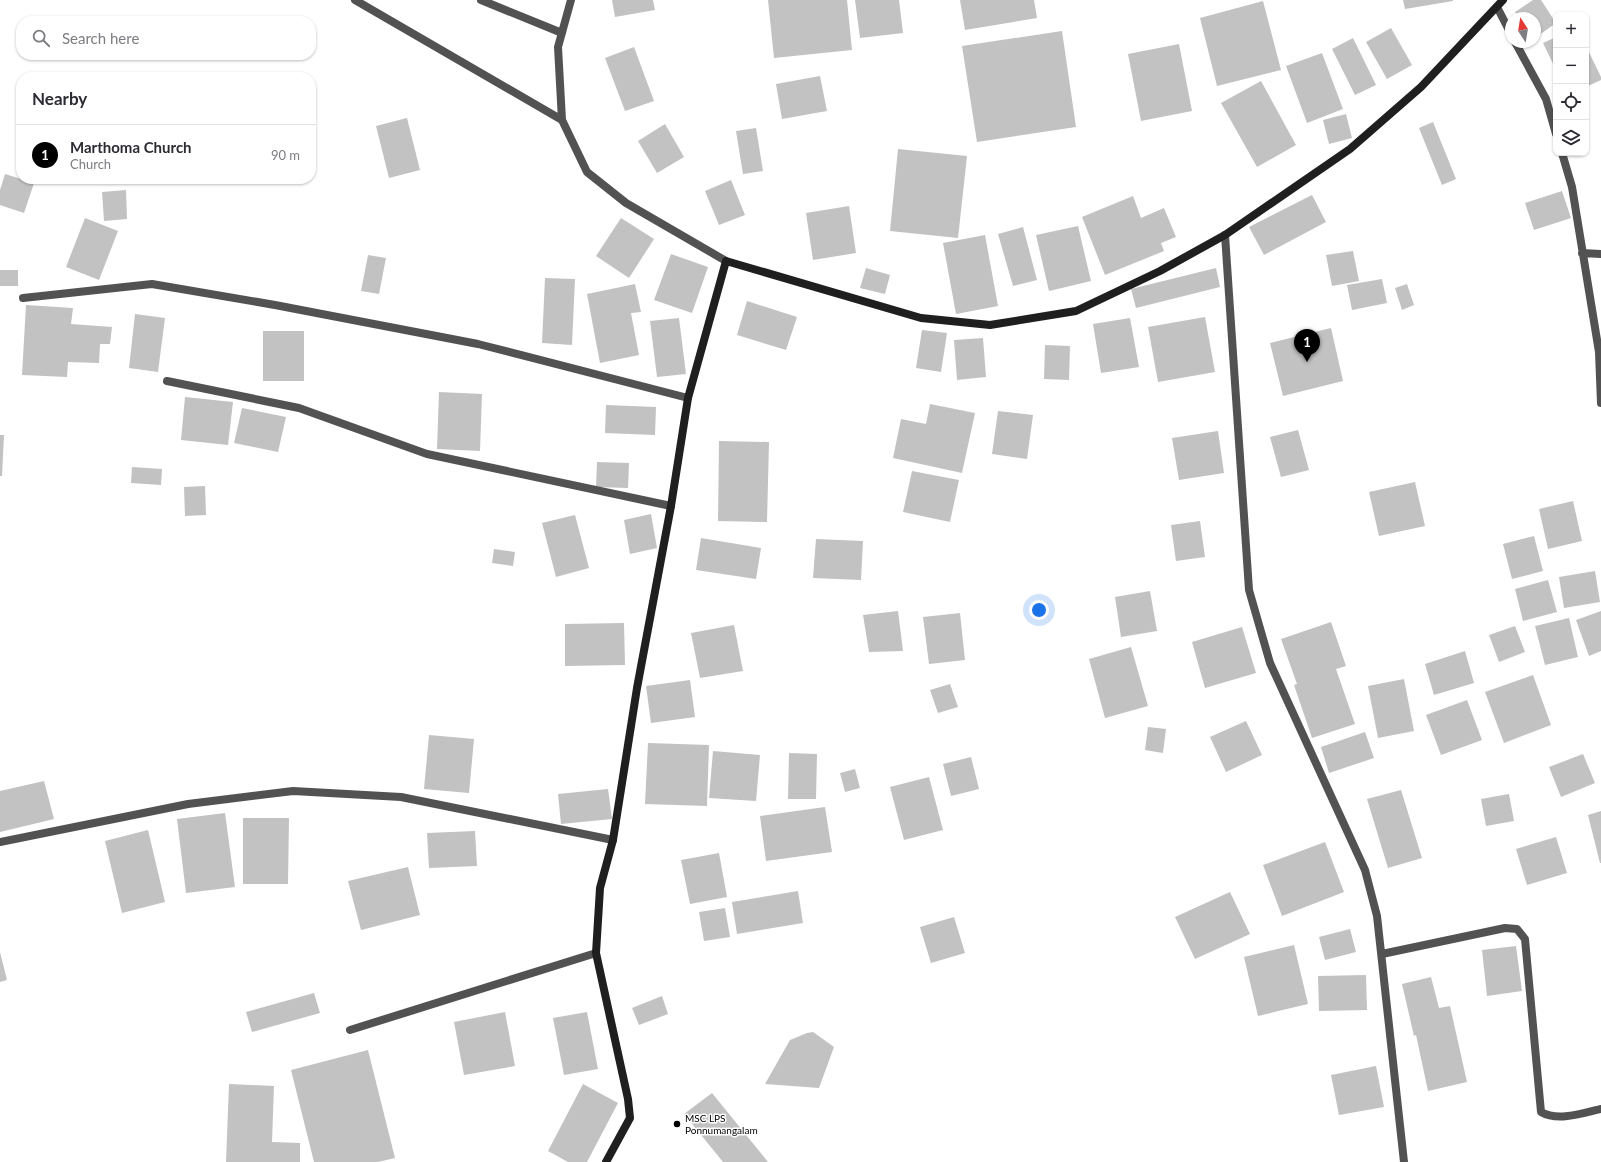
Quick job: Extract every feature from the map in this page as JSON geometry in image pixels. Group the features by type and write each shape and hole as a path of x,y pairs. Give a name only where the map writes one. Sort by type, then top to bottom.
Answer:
{"street":[{"path":"355,0 562,120"},
{"path":"480,0 562,34"},
{"path":"571,0 558,47 562,120 587,172 626,203 726,261 920,318 990,325 1076,311 1160,271 1225,235 1350,149 1421,87 1503,0"},
{"path":"1497,7 1505,22"},
{"path":"1519,48 1546,99 1553,124"},
{"path":"1563,156 1572,187 1599,352 1601,403"},
{"path":"1225,235 1249,590 1270,663 1365,870 1377,916 1404,1162"},
{"path":"1582,253 1601,254"},
{"path":"606,1162 630,1118 627,1093 596,953 600,888 613,840 637,688 671,506 688,398 726,261"},
{"path":"23,298 152,284 275,305 478,344 688,398"},
{"path":"167,381 299,408 427,454 671,506"},
{"path":"0,842 188,804 293,791 401,797 613,840"},
{"path":"1382,954 1505,928 1517,929 1525,939 1541,1112 1548,1116 1573,1115 1601,1110"},
{"path":"350,1030 596,953"}],"building":[{"path":"612,0 653,0 655,10 615,17"},
{"path":"768,0 847,0 852,50 774,58"},
{"path":"855,0 899,0 903,33 860,38"},
{"path":"960,0 1034,0 1037,18 965,30"},
{"path":"1403,0 1453,0 1453,1 1405,9"},
{"path":"1533,0 1541,0 1553,18 1553,25 1541,34 1541,12 1515,12"},
{"path":"1263,1 1281,70 1217,86 1200,18"},
{"path":"1391,28 1412,65 1387,79 1366,42"},
{"path":"1062,31 1076,127 977,142 962,46"},
{"path":"1353,38 1376,85 1355,95 1332,49"},
{"path":"1553,38 1553,64 1543,43"},
{"path":"1179,44 1192,111 1141,121 1128,54"},
{"path":"634,47 654,101 625,111 605,58"},
{"path":"1589,52 1601,77 1601,80 1589,86"},
{"path":"1322,53 1343,109 1307,123 1286,66"},
{"path":"820,76 827,111 782,119 776,84"},
{"path":"1261,81 1296,145 1257,167 1221,103"},
{"path":"1346,114 1352,138 1329,144 1323,120"},
{"path":"407,118 420,170 389,178 376,126"},
{"path":"1433,122 1456,179 1442,185 1419,128"},
{"path":"665,124 684,157 657,173 638,141"},
{"path":"756,128 763,171 743,174 736,131"},
{"path":"898,149 967,156 958,238 890,231"},
{"path":"5,174 16,177 16,184 34,184 24,213 0,205 0,190"},
{"path":"731,180 745,215 719,225 705,191"},
{"path":"126,190 127,219 104,221 102,192"},
{"path":"1562,191 1571,218 1534,230 1525,203"},
{"path":"1312,195 1326,222 1264,255 1249,227"},
{"path":"1133,196 1141,218 1164,208 1176,237 1161,243 1164,251 1105,275 1082,217"},
{"path":"849,206 856,253 813,260 806,213"},
{"path":"85,218 118,231 99,280 66,267"},
{"path":"621,218 654,239 629,278 596,256"},
{"path":"1078,226 1091,281 1049,291 1036,235"},
{"path":"1023,227 1037,280 1013,286 998,234"},
{"path":"985,235 998,306 956,314 943,243"},
{"path":"1353,251 1359,281 1332,286 1326,255"},
{"path":"671,254 708,267 692,313 654,300"},
{"path":"368,255 386,258 379,294 361,291"},
{"path":"866,268 890,275 885,294 860,288"},
{"path":"1216,268 1220,287 1136,308 1131,289"},
{"path":"0,270 18,270 18,286 0,286"},
{"path":"545,278 575,279 572,345 542,343"},
{"path":"1382,279 1387,303 1352,310 1347,285"},
{"path":"635,284 641,312 631,313 639,355 600,363 587,294"},
{"path":"1407,284 1414,305 1402,310 1395,288"},
{"path":"747,301 797,317 786,350 737,335"},
{"path":"26,305 73,308 71,324 112,327 110,344 100,344 99,363 68,362 67,377 22,375"},
{"path":"135,314 165,318 158,372 129,368"},
{"path":"1205,317 1215,372 1158,382 1148,327"},
{"path":"679,318 686,374 657,377 650,321"},
{"path":"1130,318 1139,367 1101,373 1093,324"},
{"path":"1331,328 1343,381 1283,396 1270,343"},
{"path":"922,330 947,333 941,372 916,368"},
{"path":"263,331 304,331 304,381 263,381"},
{"path":"983,338 986,377 957,380 954,340"},
{"path":"1045,345 1070,346 1069,380 1044,379"},
{"path":"439,392 482,394 480,451 437,449"},
{"path":"185,397 233,402 228,445 181,440"},
{"path":"930,404 975,413 962,473 893,458 901,419 926,424"},
{"path":"606,405 656,407 655,435 605,433"},
{"path":"242,408 286,417 278,452 234,443"},
{"path":"998,411 1033,415 1027,459 992,454"},
{"path":"1298,430 1309,470 1281,477 1270,437"},
{"path":"1218,431 1224,473 1179,480 1172,438"},
{"path":"0,435 4,435 2,476 0,476"},
{"path":"719,441 769,442 767,522 718,521"},
{"path":"597,462 629,463 628,488 596,487"},
{"path":"132,467 162,469 161,485 131,483"},
{"path":"912,471 959,480 950,522 903,512"},
{"path":"1415,482 1425,526 1379,536 1369,492"},
{"path":"205,486 206,515 185,516 184,487"},
{"path":"1573,501 1582,541 1548,549 1539,509"},
{"path":"651,514 657,548 630,554 624,520"},
{"path":"575,515 589,568 556,577 542,523"},
{"path":"1200,521 1205,557 1176,561 1171,525"},
{"path":"1534,536 1543,571 1512,579 1503,544"},
{"path":"701,538 761,548 756,579 696,570"},
{"path":"816,539 863,541 861,580 813,578"},
{"path":"494,549 515,552 513,566 492,563"},
{"path":"1595,571 1600,602 1564,608 1559,577"},
{"path":"1548,580 1557,612 1523,621 1515,589"},
{"path":"1150,591 1157,631 1121,637 1115,597"},
{"path":"898,611 903,651 869,652 863,615"},
{"path":"1601,611 1601,651 1589,656 1576,620"},
{"path":"960,613 965,660 929,664 923,617"},
{"path":"1569,618 1578,657 1545,665 1535,626"},
{"path":"1331,622 1346,666 1336,669 1355,724 1312,738 1294,685 1297,684 1281,639"},
{"path":"624,623 625,665 565,666 565,624"},
{"path":"734,625 743,671 700,678 691,633"},
{"path":"1515,626 1525,652 1499,662 1489,635"},
{"path":"1242,627 1256,673 1205,688 1192,642"},
{"path":"1131,647 1148,706 1105,718 1089,659"},
{"path":"1465,651 1474,683 1434,695 1425,664"},
{"path":"1533,675 1551,725 1504,743 1485,692"},
{"path":"1404,679 1414,731 1378,738 1368,686"},
{"path":"690,680 695,717 651,723 646,686"},
{"path":"950,684 958,707 938,713 930,690"},
{"path":"1467,700 1482,740 1441,755 1426,715"},
{"path":"1246,721 1262,755 1226,772 1210,737"},
{"path":"1148,727 1166,729 1163,753 1145,750"},
{"path":"1365,732 1374,758 1329,773 1321,747"},
{"path":"429,735 474,739 469,793 424,789"},
{"path":"648,743 709,745 707,806 645,804"},
{"path":"713,751 760,755 756,801 709,798"},
{"path":"789,753 817,754 816,799 788,799"},
{"path":"1583,754 1595,783 1561,797 1549,767"},
{"path":"971,757 979,789 951,796 943,764"},
{"path":"855,769 860,788 845,792 840,773"},
{"path":"929,777 943,830 904,840 890,787"},
{"path":"44,781 54,819 0,832 0,791"},
{"path":"608,789 612,819 561,824 558,794"},
{"path":"1401,790 1422,858 1388,868 1367,799"},
{"path":"1509,794 1514,821 1486,826 1481,799"},
{"path":"825,807 832,852 766,861 760,816"},
{"path":"1601,811 1601,863 1600,863 1588,815"},
{"path":"225,813 235,887 186,893 177,819"},
{"path":"243,818 289,818 288,884 243,884"},
{"path":"148,830 165,902 122,913 105,841"},
{"path":"475,831 477,866 429,868 427,833"},
{"path":"1556,837 1567,873 1527,885 1516,849"},
{"path":"1325,842 1344,892 1282,916 1263,865"},
{"path":"719,853 727,897 690,904 681,860"},
{"path":"408,867 420,915 361,930 348,881"},
{"path":"798,891 803,923 737,934 732,902"},
{"path":"1230,892 1250,934 1195,959 1175,917"},
{"path":"725,908 730,937 704,941 699,912"},
{"path":"954,917 965,953 931,963 920,927"},
{"path":"1350,929 1356,952 1325,960 1319,937"},
{"path":"1294,945 1308,1004 1258,1016 1244,957"},
{"path":"1516,946 1522,991 1487,996 1482,950"},
{"path":"0,952 7,980 0,982"},
{"path":"1366,975 1367,1010 1319,1011 1318,976"},
{"path":"1431,977 1439,1008 1450,1006 1467,1082 1428,1091 1416,1035 1414,1036 1402,984"},
{"path":"314,993 320,1013 252,1032 246,1012"},
{"path":"662,996 668,1014 639,1025 632,1008"},
{"path":"505,1012 515,1066 464,1075 454,1022"},
{"path":"587,1012 598,1069 564,1075 553,1018"},
{"path":"813,1032 834,1047 819,1088 765,1084 790,1040"},
{"path":"368,1050 395,1158 378,1162 314,1162 291,1070"},
{"path":"1376,1066 1384,1107 1339,1115 1331,1075"},
{"path":"229,1084 274,1086 272,1142 300,1143 300,1162 226,1162"},
{"path":"583,1084 618,1103 587,1162 568,1162 548,1151"},
{"path":"712,1093 768,1162 723,1162 684,1114"}],"place":[{"name":"Marthoma Church","path":"1307,362"},
{"name":"MSC LPS Ponnumangalam","path":"677,1124"}]}
